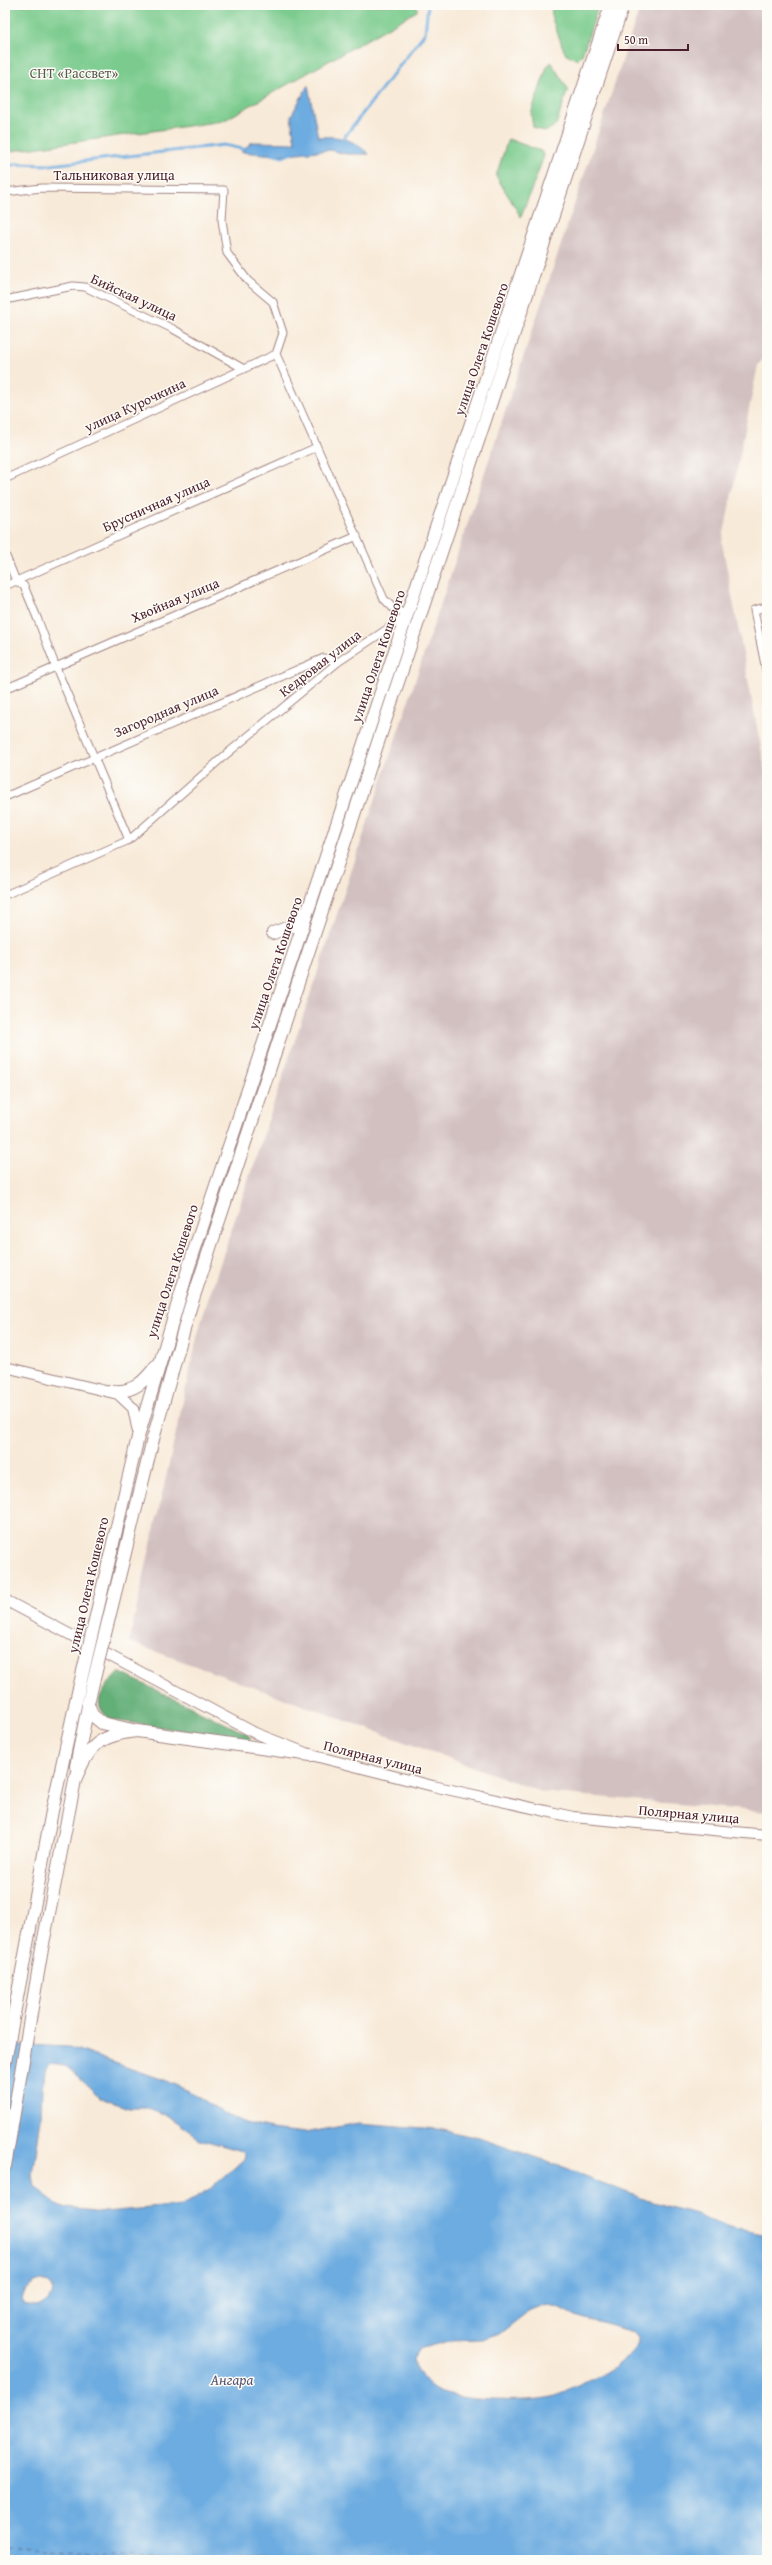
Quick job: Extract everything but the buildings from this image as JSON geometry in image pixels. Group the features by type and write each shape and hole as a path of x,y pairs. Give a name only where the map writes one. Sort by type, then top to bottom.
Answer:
{"main road":[{"name":"улица Олега Кошевого","path":"67,1812 88,1703 153,1439 190,1308 587,98 611,5"},
{"name":"улица Олега Кошевого","path":"5,2062 52,1811 76,1701 138,1437 160,1360 189,1266 408,615 587,98 623,5"},
{"path":"274,933 295,924 313,897"},
{"path":"5,1367 112,1391 127,1391 139,1385 160,1360"},
{"path":"112,1391 124,1398 133,1408 138,1437"},
{"name":"Полярная улица","path":"5,1600 255,1732 311,1755 433,1786 573,1817 767,1835"},
{"path":"88,1703 92,1716 98,1721 137,1731 311,1755"},
{"path":"5,2166 67,1812 78,1772 95,1745 109,1736 137,1731"}],"street":[{"name":"Тальниковая улица","path":"5,192 64,187 224,190 222,220 227,253 248,281 274,302 283,333 276,354"},
{"name":"Бийская улица","path":"5,300 73,286 85,288 173,329 244,369"},
{"path":"276,354 384,599 394,609 408,615"},
{"name":"улица Курочкина","path":"5,479 276,354"},
{"name":"Брусничная улица","path":"5,586 317,446"},
{"name":"Хвойная улица","path":"5,689 55,665 357,536"},
{"path":"5,554 16,581 24,586 92,757 130,840"},
{"path":"767,607 754,610 767,676"},
{"name":"Кедровая улица","path":"5,895 130,840 223,757 338,662 408,615"},
{"name":"Загородная улица","path":"5,797 92,757 324,658 338,662"}],"shaded area":[{"path":"641,5 767,5 767,354 758,365 722,543 767,780 767,1812 542,1792 129,1642 201,1321"}],"green space":[{"name":"СНТ «Рассвет»","path":"5,5 417,5 417,11 223,121 5,152"},
{"path":"553,5 599,5 582,55 577,60 565,53 551,16"},
{"path":"551,62 568,89 556,125 545,132 533,127 531,114 547,67"},
{"path":"508,139 541,151 544,156 521,217 496,176"},
{"path":"119,1672 247,1734 251,1738 248,1740 111,1720 100,1707 99,1701 104,1689"}],"water":[{"path":"308,85 318,137 333,137 351,141 369,154 346,154 330,150 276,155 241,152 252,142 295,143 291,116"},
{"name":"Ангара","path":"5,2044 69,2047 166,2081 189,2091 227,2115 245,2123 271,2129 305,2133 358,2123 438,2129 479,2138 540,2159 649,2201 696,2214 729,2227 767,2235 767,2560 5,2560","holes":["51,2063 65,2065 100,2097 110,2102 130,2108 148,2108 165,2114 200,2139 242,2151 245,2154 244,2159 213,2187 181,2205 104,2212 67,2208 57,2204 35,2187 33,2175 41,2119 42,2087 47,2068","42,2281 49,2283 52,2287 52,2294 48,2300 37,2307 23,2304 23,2296 27,2289","546,2304 560,2308 575,2316 633,2332 638,2338 636,2347 629,2356 603,2374 573,2389 551,2397 540,2399 493,2400 460,2397 433,2389 425,2382 418,2372 413,2358 419,2349 448,2341 483,2340 498,2335 530,2310"]}],"waterway":[{"path":"342,140 425,33 428,5"},
{"path":"5,167 16,164 50,165 224,145 247,150"},
{"path":"272,154 283,157 294,152"}],"ferry route":[{"path":"5,2546 174,2560"}]}
